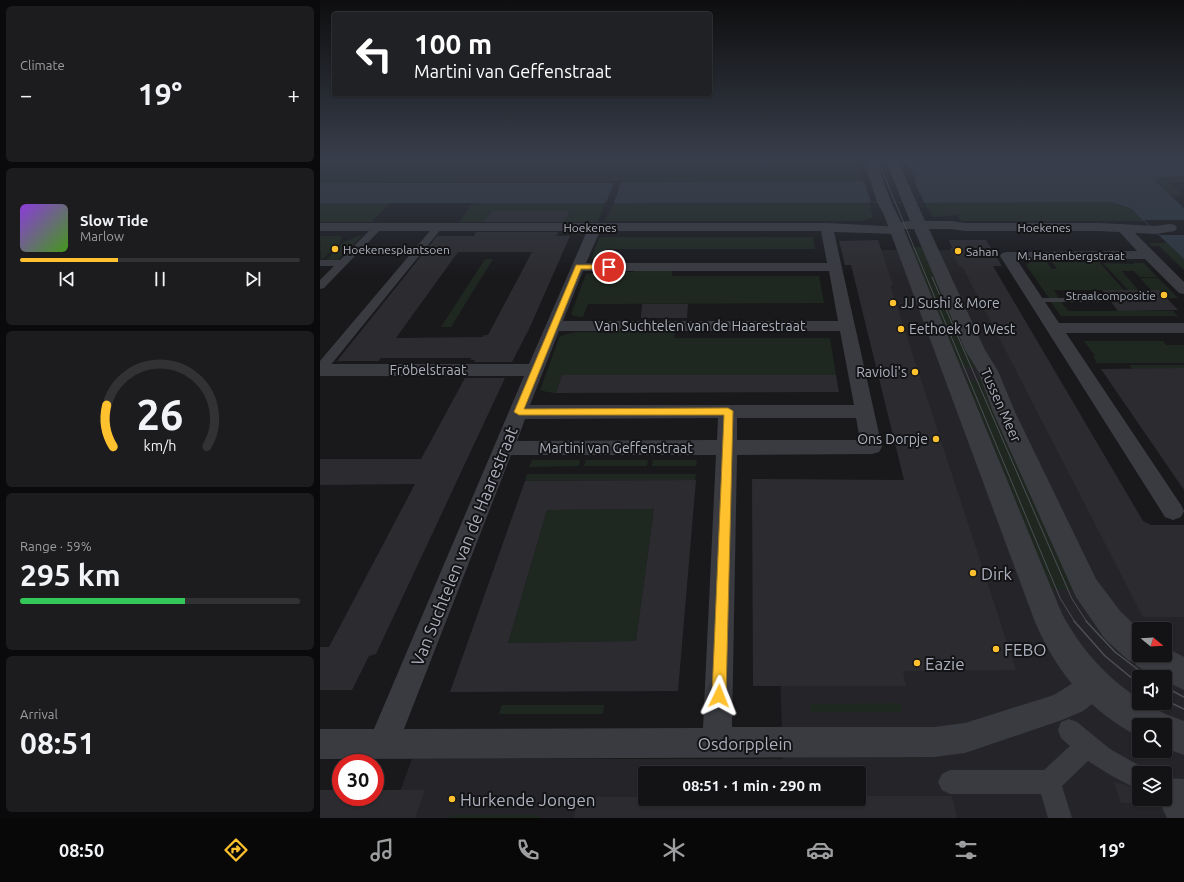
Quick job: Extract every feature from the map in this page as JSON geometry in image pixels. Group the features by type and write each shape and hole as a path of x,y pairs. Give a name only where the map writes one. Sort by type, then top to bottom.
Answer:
{"street":[{"path":"883,199 899,234 1044,607 1066,652 1094,685 1118,704 1141,718"},
{"name":"Tussen Meer","path":"910,199 924,235 976,350 988,372 1004,412 1086,588 1098,607 1132,641"},
{"name":"Hoekenes","path":"320,227 827,227 861,228 899,234 924,235 966,227 1177,228"},
{"path":"320,286 378,227"},
{"path":"320,370 438,227"},
{"name":"Van Suchtelen van de Haarestraat","path":"383,743 590,236 596,227"},
{"name":"Martini van Geffenstraat","path":"504,448 872,447 827,227"},
{"path":"1122,228 1184,290"},
{"name":"M. Hanenbergstraat","path":"1150,255 1007,256 1173,510"},
{"path":"320,263 342,263"},
{"path":"578,267 835,267"},
{"name":"Van Suchtelen van de Haarestraat","path":"554,326 847,326"},
{"path":"1054,328 1184,328"},
{"name":"Fröbelstraat","path":"320,370 536,370"},
{"path":"717,743 728,411"},
{"path":"519,412 865,411"},
{"path":"1164,662 1184,674"},
{"name":"Osdorpplein","path":"320,744 934,742 965,738 1052,710 1073,701 1094,685"},
{"path":"1069,730 1087,746 1121,769 1132,774"},
{"path":"1172,734 1184,738"},
{"path":"950,782 1049,782 1087,746"},
{"path":"1049,782 1060,818"},
{"path":"1172,790 1179,818"}],"lane":[{"path":"1036,300 1101,300"}],"shaded area":[{"path":"320,199 1175,199 1184,208 1184,259 1130,208 1112,202 614,203 614,201 606,201 605,203 320,203"},
{"path":"869,202 873,217 863,221 605,221 614,203"},
{"path":"924,202 1112,202 1128,207 1144,221 961,221 957,215 933,217"},
{"path":"320,203 390,203 371,222 320,222"},
{"path":"473,203 605,203 598,222 459,222"},
{"path":"320,236 342,236 340,243 321,261"},
{"path":"358,236 362,236 337,261 325,261 344,242"},
{"path":"813,237 815,249 607,249 603,259 593,259 592,257 599,238"},
{"path":"1149,243 1167,243 1184,259 1184,270 1159,246 1152,246"},
{"path":"908,247 925,247 981,368 960,367"},
{"path":"863,250 966,250 1184,611 1184,818 390,818 412,759 783,759 778,614 959,614"},
{"path":"485,259 493,259 451,327 441,327"},
{"path":"1030,262 1047,262 1052,269 1057,269 1052,262 1099,262 1124,290 1054,290 1059,299 1049,298 1026,265"},
{"path":"1103,263 1144,263 1157,277 1139,277 1134,271 1122,271 1138,290 1128,290"},
{"path":"635,268 673,268 672,276 819,276 824,303 588,304 583,317 574,316 571,314 586,274 598,272 598,274 606,274 607,272 633,272"},
{"path":"1140,278 1158,278 1178,298 1167,298 1159,290 1151,290"},
{"path":"1051,302 1061,302 1068,311 1173,311 1178,316 1061,316"},
{"path":"613,328 675,330 674,338 830,338 836,375 562,375 556,393 540,390 559,338 563,335 576,332 611,333"},
{"path":"1084,341 1163,341 1166,345 1184,345 1184,363 1097,363 1093,356 1095,356"},
{"path":"1129,365 1184,365 1184,368 1132,369"},
{"path":"979,378 986,379 1079,589 1043,589 965,380 980,380"},
{"path":"532,460 580,460 579,466 529,467"},
{"path":"586,460 648,460 647,466 584,466"},
{"path":"653,460 697,460 696,466 652,466"},
{"path":"527,474 696,474 695,480 525,481"},
{"path":"654,509 636,641 508,643 547,510"},
{"path":"900,703 902,712 811,712 811,704"},
{"path":"502,705 604,705 603,714 499,714"},
{"path":"450,815 540,815 539,818 449,818"}],"pier":[{"path":"607,199 615,199 613,205 607,203 605,205"},
{"path":"870,199 923,199 924,202 871,202"},
{"path":"1144,220 1184,220 1184,235 1160,235"}],"building":[{"path":"492,211 569,211 564,222 484,222"},
{"path":"476,232 558,232 556,236 570,236 530,327 512,362 474,362 475,360 470,360 472,358 381,358 379,361 337,361 437,236 474,236","holes":["458,252 532,252 488,335 484,335 483,337 396,338"]},
{"path":"878,240 893,285 890,285 1016,670 903,671 906,686 753,686 752,479 904,480 851,265 845,265 839,241"},
{"path":"949,240 986,240 1002,266 993,266 1143,521 1151,525 1184,525 1184,617 1143,617 962,266 959,266 950,248 952,248"},
{"path":"1102,290 1159,290 1178,310 1118,311"},
{"path":"642,304 688,304 687,318 641,318"},
{"path":"1184,368 1184,490 1101,369"},
{"path":"562,375 836,375 839,392 556,393"},
{"path":"465,378 505,378 376,654 369,656 352,690 320,690 320,647 329,647 415,484 320,485 320,459 421,459"},
{"path":"696,480 678,691 450,692 525,481","holes":["654,509 636,641 508,643 547,510"]},
{"path":"1114,783 1124,784 1132,788 1132,803 1121,803"},
{"path":"320,790 332,790 332,806 384,806 384,790 425,790 415,818 320,818"},
{"path":"866,796 952,796 957,818 574,818 578,797 638,797 638,806 866,806"}],"tram line":[{"path":"894,199 1060,598 1075,622"},
{"path":"932,277 1072,599 1087,622"},
{"path":"1074,621 1105,656 1132,678"},
{"path":"1086,621 1115,652 1139,670"},
{"path":"1172,691 1184,697"},
{"path":"1172,703 1184,709"}],"place":[{"name":"Hoekenesplantsoen","path":"335,249"},
{"name":"Sahan","path":"958,251"},
{"name":"Straalcompositie","path":"1164,295"},
{"name":"JJ Sushi & More","path":"893,303"},
{"name":"Eethoek 10 West","path":"901,329"},
{"name":"Ravioli's","path":"915,372"},
{"name":"Ons Dorpje","path":"936,439"},
{"name":"Dirk","path":"973,573"},
{"name":"FEBO","path":"996,649"},
{"name":"Eazie","path":"917,663"},
{"name":"Hurkende Jongen","path":"452,799"}],"route":[{"path":"609,267 578,267 519,412 728,411 719,696"}]}
